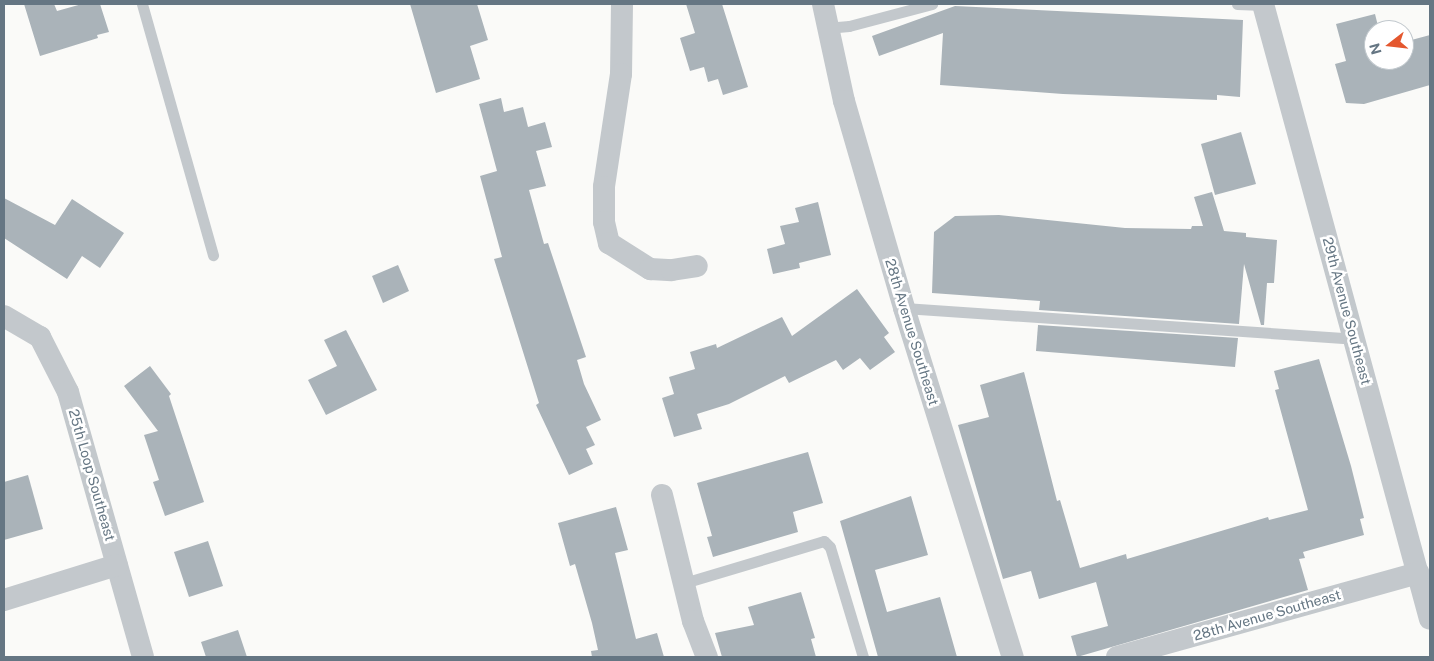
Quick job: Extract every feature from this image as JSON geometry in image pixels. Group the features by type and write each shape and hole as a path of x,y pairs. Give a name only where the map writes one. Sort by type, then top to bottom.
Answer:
{"street":[{"path":"622,4 621,74 604,187 604,222 609,243 650,269 672,270 697,266"},
{"name":"28th Avenue Southeast","path":"823,4 826,28 904,308 1013,657"},
{"name":"29th Avenue Southeast","path":"1263,4 1430,619"},
{"name":"25th Loop Southeast","path":"4,316 40,337 68,392 143,657"},
{"path":"662,495 684,583 707,657"},
{"path":"4,600 117,564"},
{"name":"28th Avenue Southeast","path":"1117,657 1418,573"}],"lane":[{"path":"142,4 213,255"},
{"path":"826,28 849,26 932,4"},
{"path":"1237,4 1263,4"},
{"path":"904,308 1354,339"},
{"path":"684,583 824,541 830,547 863,657"}],"building":[{"path":"24,4 54,4 57,11 82,4 100,4 109,32 97,35 98,38 40,56"},
{"path":"410,4 477,4 488,40 470,46 480,79 436,93"},
{"path":"686,4 722,4 748,87 723,95 718,79 708,82 704,67 690,71 680,38 695,33"},
{"path":"955,6 1243,20 1240,97 1217,95 1217,100 1063,94 940,85 943,33 879,56 872,36"},
{"path":"1375,14 1376,20 1364,20 1364,70 1414,70 1414,39 1430,35 1430,85 1364,104 1346,103 1335,64 1346,61 1336,24"},
{"path":"501,98 504,112 523,107 528,127 545,122 552,147 536,151 546,186 529,190 544,244 548,243 586,357 577,360 584,384 601,420 586,427 595,445 586,449 593,464 569,475 536,405 539,403 494,259 502,257 480,176 497,171 479,104"},
{"path":"1241,132 1256,184 1215,195 1201,144"},
{"path":"1212,192 1224,231 1246,233 1246,237 1277,240 1274,283 1267,283 1264,325 1261,325 1244,264 1239,324 1039,310 1040,301 932,293 934,232 955,216 999,215 1125,228 1191,229 1192,226 1203,226 1194,197"},
{"path":"4,198 55,225 72,199 124,233 100,268 82,256 67,279 4,238"},
{"path":"818,202 831,255 799,263 800,268 773,274 767,249 785,244 780,226 799,222 795,208"},
{"path":"398,265 409,291 383,303 372,276"},
{"path":"857,289 889,333 884,337 895,352 870,370 860,358 843,370 836,360 789,383 785,376 729,404 697,414 702,429 674,437 662,398 674,394 669,377 695,369 690,352 716,344 717,348 782,317 792,336"},
{"path":"1038,325 1238,338 1235,367 1036,351"},
{"path":"346,330 377,390 326,415 308,380 337,366 324,340"},
{"path":"1319,359 1351,466 1364,518 1360,519 1364,535 1303,552 1305,558 1299,559 1308,590 1077,657 1071,636 1108,626 1096,582 1039,599 1031,571 1003,579 958,425 989,417 980,385 1024,372 1057,501 1060,500 1080,568 1126,554 1127,559 1268,517 1269,520 1308,510 1275,390 1279,389 1274,371"},
{"path":"150,366 171,394 169,396 204,502 165,516 153,482 159,480 144,435 158,431 124,386"},
{"path":"808,452 823,503 793,512 798,532 713,557 707,537 712,536 697,483"},
{"path":"28,475 43,529 4,540 4,482"},
{"path":"911,496 928,555 875,570 887,612 940,597 957,657 878,657 840,521"},
{"path":"616,507 628,550 615,553 636,639 657,633 664,657 592,657 591,651 598,650 592,623 575,564 570,566 558,523"},
{"path":"208,541 223,586 189,597 174,552"},
{"path":"801,592 815,638 811,639 816,657 722,657 715,633 754,625 748,607"},
{"path":"238,630 247,657 206,657 201,642"}]}
